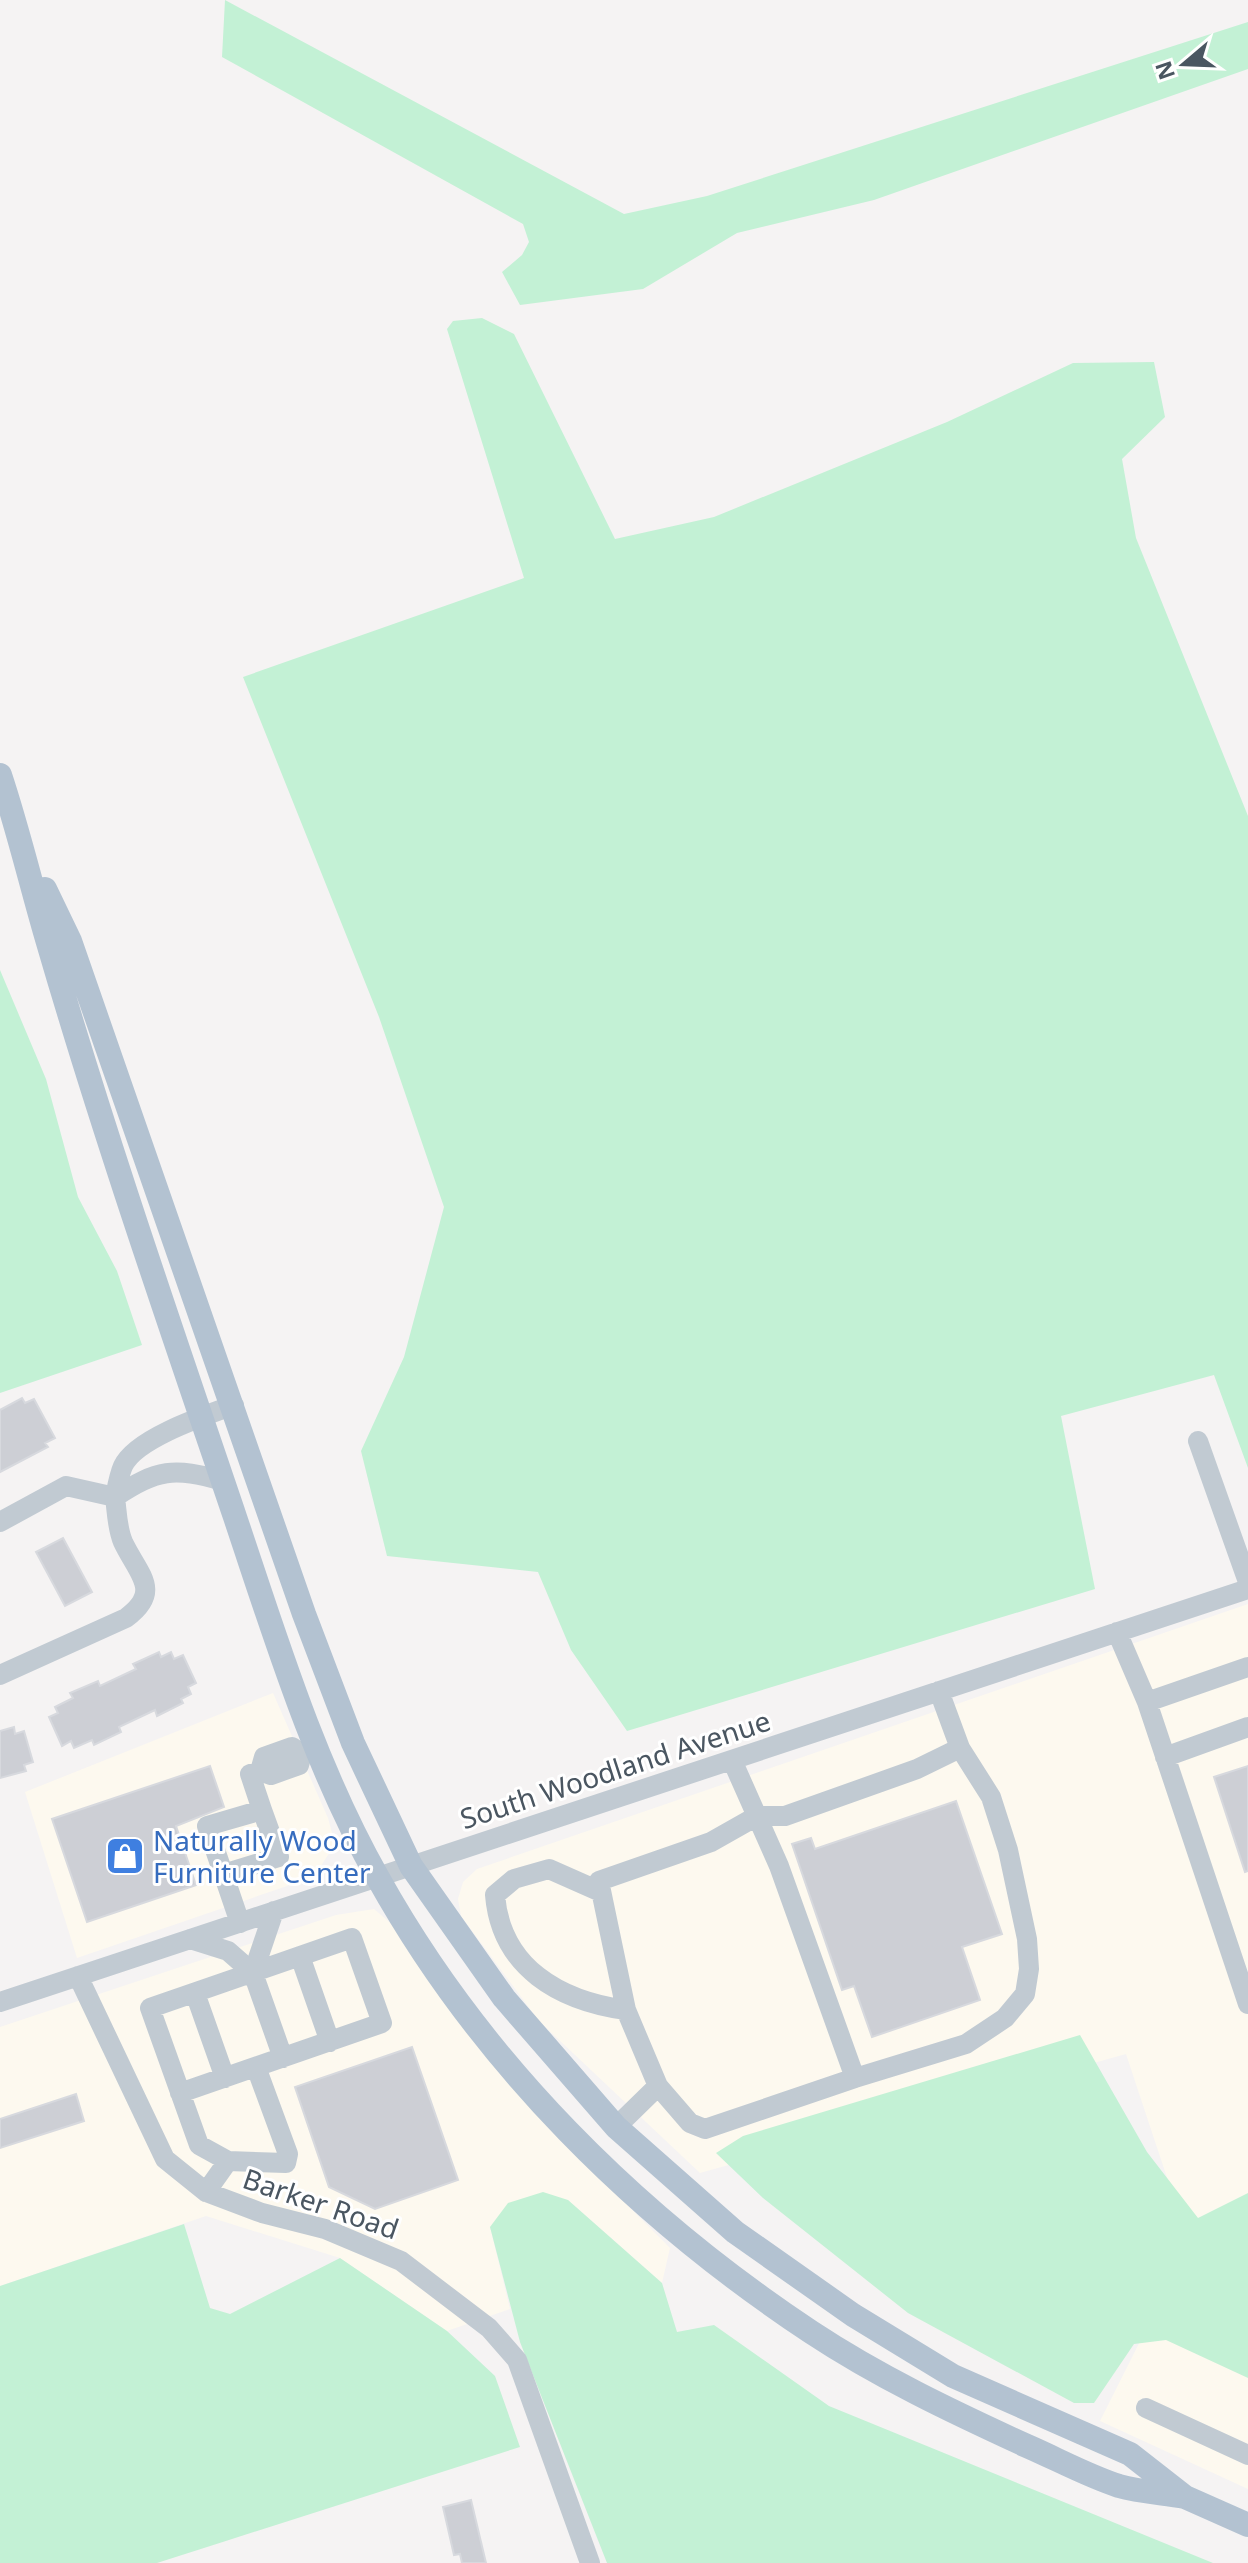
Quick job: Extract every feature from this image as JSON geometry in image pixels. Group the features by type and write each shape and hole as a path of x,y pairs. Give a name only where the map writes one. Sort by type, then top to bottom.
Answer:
{"main road":[{"path":"0,775 25,848 47,942 310,1751 377,1878 477,2027 526,2086 645,2207 733,2281 845,2354 975,2422 1122,2487 1185,2497"},
{"path":"25,848 70,941 234,1405 304,1614 342,1714 411,1866 504,1998 616,2127 735,2232 853,2315 953,2376 1130,2454 1185,2497 1248,2525"}],"street":[{"path":"0,1675 126,1618 139,1608 146,1595 144,1580 121,1539 115,1497 123,1464 138,1450 200,1417 234,1405"},
{"path":"1198,1441 1248,1582"},
{"path":"0,1522 66,1486 115,1497 164,1471 184,1470 223,1481"},
{"name":"South Woodland Avenue","path":"2,1995 78,1976 1248,1589"},
{"path":"1117,1632 1147,1702 1248,2004"},
{"path":"1147,1702 1248,1667"},
{"path":"939,1691 960,1748 991,1797 1008,1850 1027,1939 1029,1969 1025,1994 1005,2018 966,2044 705,2129 690,2123 658,2086 626,2010 599,1881 711,1842 757,1816 785,1816 917,1769 960,1748"},
{"path":"1165,1757 1248,1727"},
{"path":"223,1874 279,1857 250,1774 260,1771 271,1775 299,1765 310,1751"},
{"path":"732,1760 757,1816 855,2078"},
{"path":"240,1923 207,1826 262,1810"},
{"path":"601,1892 549,1869 514,1879 495,1895 497,1920 521,1961 544,1984 593,2006 626,2010"},
{"path":"253,1973 274,1911"},
{"path":"180,2093 382,2023 352,1938 150,2008 180,2093 199,2145 228,2161 286,2163 288,2154 256,2067"},
{"path":"190,1939 228,1951 253,1973 283,2058"},
{"path":"300,1956 330,2042"},
{"name":"Barker Road","path":"78,1976 165,2159 206,2192 262,2213 325,2229 401,2261 489,2328 517,2360 590,2563"},
{"path":"195,1993 225,2078"},
{"path":"616,2127 658,2086"},
{"path":"206,2192 228,2161"},
{"path":"1146,2408 1248,2455"}],"shaded area":[{"path":"1248,1604 1248,2489 1100,2421 1189,2244 1126,2054 700,2173 539,2021 461,1916 458,1899 463,1882 477,1869"},
{"path":"273,1693 328,1818 335,1844 319,1869 287,1886 77,1958 25,1792"},
{"path":"374,1909 394,1926 448,2006 521,2098 670,2248 662,2283 568,2200 490,2227 510,2309 447,2331 340,2258 206,2216 0,2286 0,2027 336,1915"}],"green space":[{"path":"225,0 624,214 707,196 1248,22 1248,69 874,200 737,233 643,289 520,305 502,272 522,255 529,242 523,224 222,57"},
{"path":"482,318 514,334 615,539 714,517 947,422 1073,363 1154,362 1165,417 1122,459 1136,538 1248,816 1248,1468 1214,1375 1061,1416 1095,1589 627,1731 571,1650 538,1572 387,1556 361,1451 404,1357 444,1207 379,1017 243,677 524,578 447,329 453,321"},
{"path":"0,970 46,1079 78,1197 117,1271 142,1345 0,1393"},
{"path":"1080,2035 1147,2152 1198,2218 1248,2193 1248,2378 1166,2340 1134,2344 1094,2403 1074,2403 908,2313 763,2198 716,2153 743,2136"},
{"path":"543,2192 568,2200 662,2283 677,2332 714,2325 829,2406 1213,2563 607,2563 520,2342 490,2227 508,2203"},
{"path":"184,2224 210,2308 230,2314 340,2258 447,2331 495,2376 520,2447 157,2563 0,2563 0,2286"}],"building":[{"path":"22,1398 25,1403 34,1399 55,1438 45,1443 48,1447 0,1472 0,1410"},
{"path":"63,1538 92,1592 65,1606 36,1552"},
{"path":"159,1652 161,1657 171,1652 174,1659 183,1655 196,1683 188,1687 191,1694 181,1699 183,1703 157,1716 155,1710 119,1727 121,1732 94,1745 92,1740 74,1748 71,1741 62,1746 49,1717 58,1713 55,1707 73,1698 70,1693 98,1681 100,1686 136,1669 133,1664"},
{"path":"14,1727 15,1734 24,1731 33,1762 24,1765 26,1771 0,1778 0,1731"},
{"name":"Naturally Wood Furniture Center","path":"210,1766 224,1807 176,1826 196,1885 87,1922 52,1819"},
{"path":"1248,1766 1248,1871 1245,1872 1214,1777"},
{"path":"956,1801 1002,1934 962,1947 980,2000 872,2037 854,1986 842,1990 792,1844 811,1838 815,1849"},
{"path":"412,2047 458,2180 375,2209 329,2187 295,2087"},
{"path":"76,2094 84,2121 0,2148 0,2119"},
{"path":"471,2500 486,2563 462,2563 460,2554 454,2555 443,2507"}],"place":[{"name":"Naturally Wood Furniture Center","path":"125,1856"}]}
